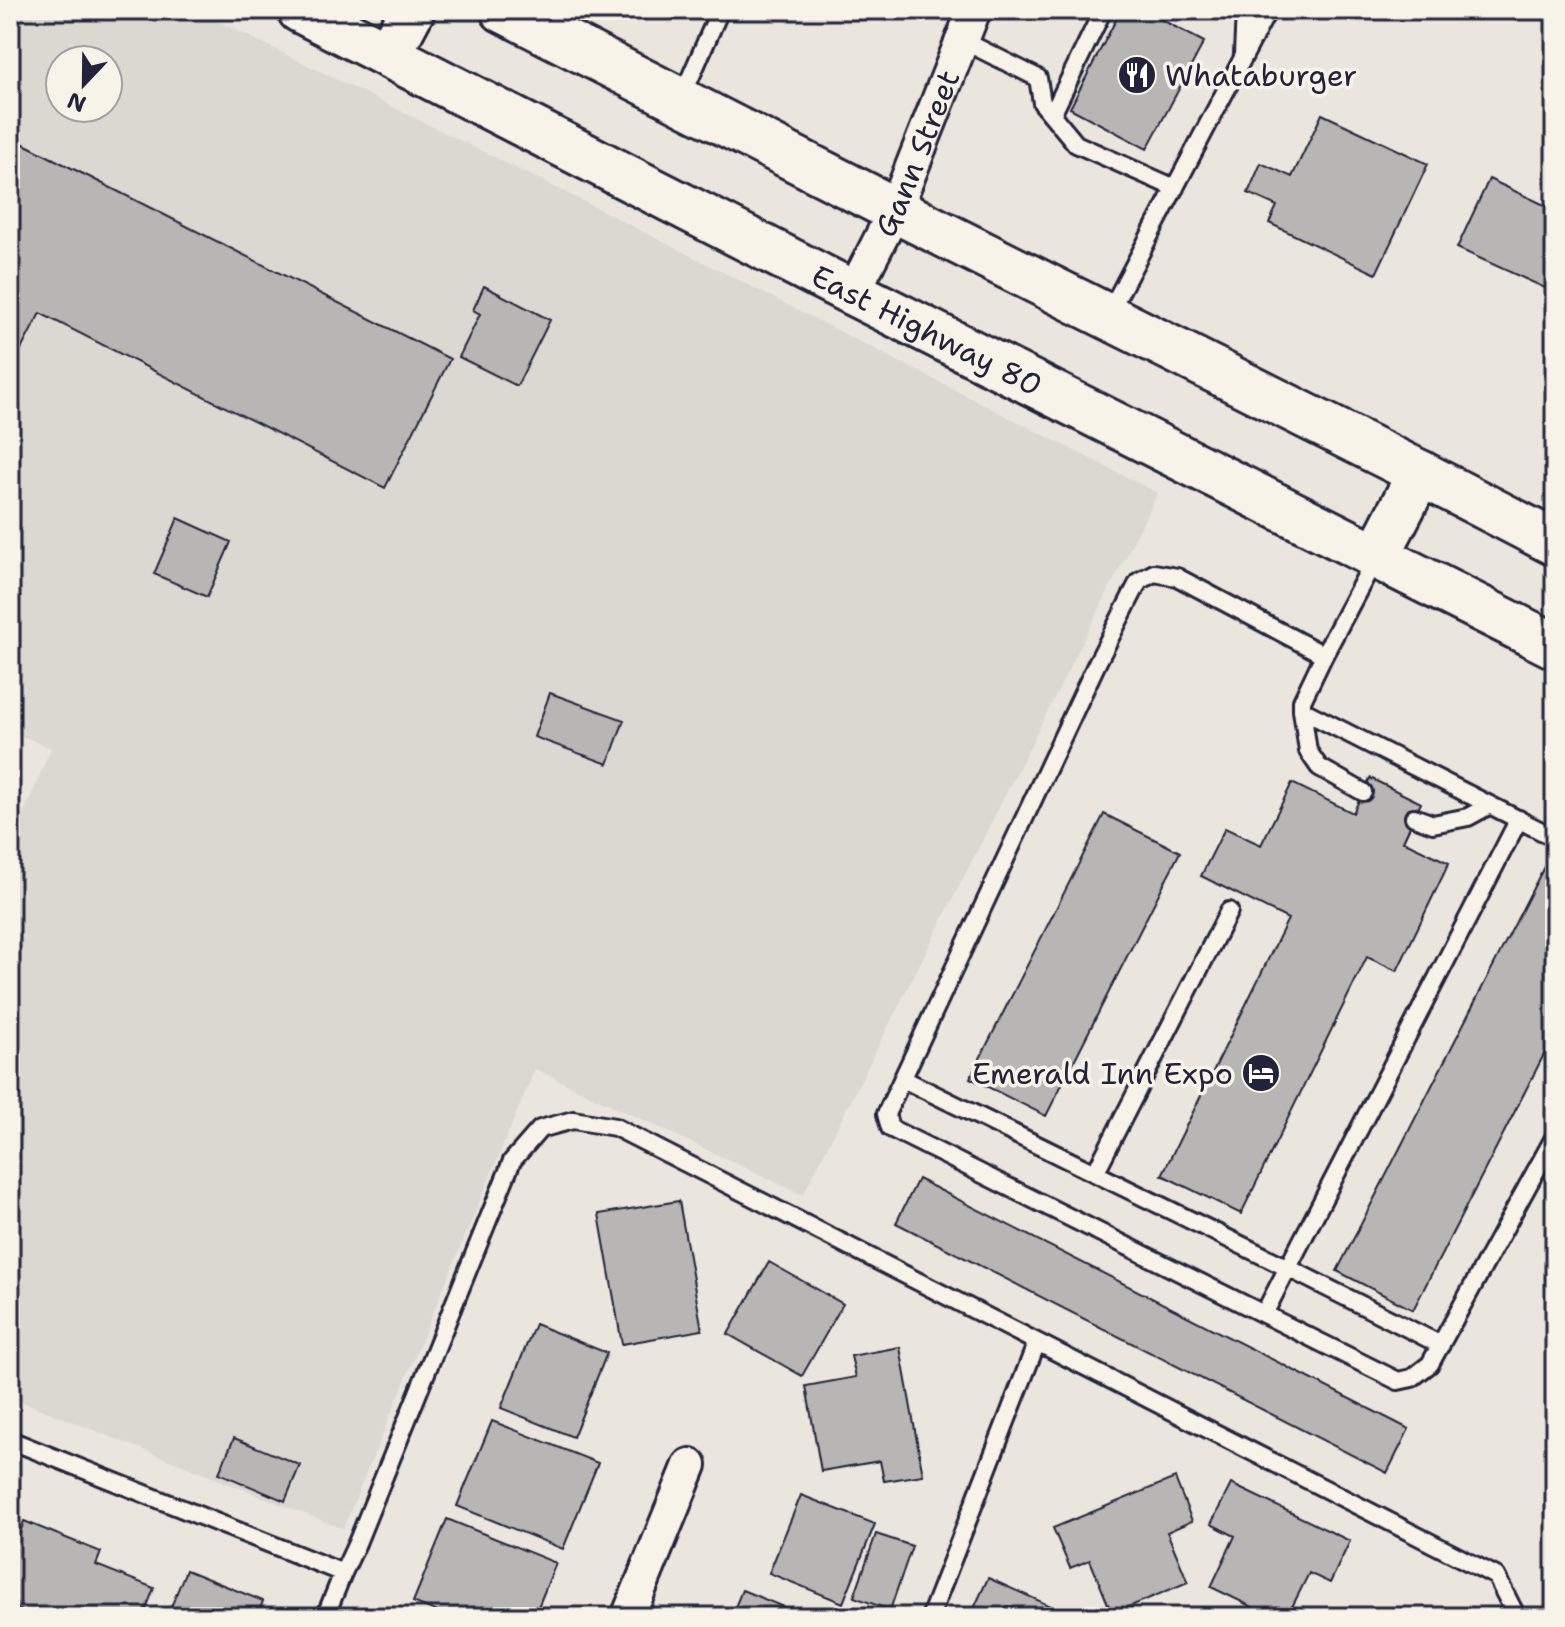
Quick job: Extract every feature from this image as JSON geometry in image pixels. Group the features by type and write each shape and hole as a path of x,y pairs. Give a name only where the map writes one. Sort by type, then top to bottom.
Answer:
{"main road":[{"name":"East Highway 80","path":"300,10 853,293 1555,646"},
{"path":"388,55 412,10"},
{"path":"503,10 1555,543"},
{"path":"1377,556 1420,473"}],"street":[{"name":"Gann Street","path":"853,293 895,210 974,10"},
{"path":"628,1617 690,1465"}],"lane":[{"path":"680,100 720,10"},
{"path":"1052,115 1103,10"},
{"path":"1242,59 1245,10"},
{"path":"1108,317 1268,10"},
{"path":"962,40 1038,78 1042,103 1076,144 1175,188"},
{"path":"1363,792 1319,767 1308,751 1302,701 1377,556"},
{"path":"1324,655 1177,577 1154,573 1139,581 1090,677 886,1114 890,1128 1398,1381 1412,1378 1430,1364 1555,1136"},
{"path":"1302,710 1555,838"},
{"path":"1414,817 1433,824 1468,817 1490,805"},
{"path":"1264,1314 1519,819"},
{"path":"1095,1173 1229,911"},
{"path":"903,1079 1441,1345"},
{"path":"325,1617 512,1161 540,1129 573,1120 615,1127 1496,1576 1517,1617"},
{"path":"930,1617 1037,1342"},
{"path":"10,1440 343,1573"}],"shaded area":[{"path":"10,10 196,10 569,194 1158,493 803,1195 535,1069 343,1529 10,1397 10,846 51,748 10,731"}],"building":[{"name":"Whataburger","path":"1121,10 1143,10 1204,42 1147,149 1070,108"},
{"path":"1322,114 1428,164 1376,274 1269,223 1277,206 1248,193 1261,163 1292,177"},
{"path":"14,139 450,359 385,488 40,313 14,363 10,361 10,147"},
{"path":"1489,179 1555,210 1554,292 1457,248"},
{"path":"484,286 550,320 517,386 459,357 480,314 473,310"},
{"path":"178,518 231,542 207,597 154,574"},
{"path":"550,693 624,720 608,764 534,737"},
{"name":"Emerald Inn Expo","path":"1370,778 1421,803 1403,841 1449,863 1397,971 1367,957 1241,1214 1162,1175 1288,919 1201,876 1225,828 1261,845 1292,783 1353,813"},
{"name":"Emerald Inn Expo","path":"1104,814 1180,852 1046,1116 970,1078"},
{"path":"1548,859 1555,863 1555,1033 1413,1310 1337,1271"},
{"path":"918,1179 1409,1429 1387,1473 896,1223"},
{"path":"679,1201 702,1330 622,1344 599,1214"},
{"path":"769,1262 843,1304 802,1376 728,1334"},
{"path":"535,1324 607,1353 573,1437 501,1408"},
{"path":"900,1347 923,1475 884,1481 880,1461 821,1471 806,1386 856,1377 851,1356"},
{"path":"492,1421 598,1463 563,1549 457,1506"},
{"path":"234,1438 300,1465 285,1501 219,1473"},
{"path":"1175,1478 1192,1521 1167,1532 1188,1582 1112,1614 1090,1560 1070,1568 1053,1528"},
{"path":"1231,1484 1350,1541 1330,1583 1309,1573 1287,1617 1273,1617 1211,1587 1235,1536 1211,1524"},
{"path":"801,1495 875,1524 843,1603 769,1573"},
{"path":"447,1519 556,1563 534,1617 450,1617 413,1602"},
{"path":"24,1521 101,1552 96,1565 154,1588 143,1617 37,1617 10,1606 10,1529 20,1533"},
{"path":"876,1534 912,1546 890,1610 854,1597"},
{"path":"186,1570 263,1601 257,1617 167,1617"},
{"path":"988,1578 1075,1617 970,1617"},
{"path":"742,1590 808,1617 731,1617"}],"place":[{"name":"Whataburger","path":"1137,75"},
{"name":"Emerald Inn Expo","path":"1261,1073"}]}
